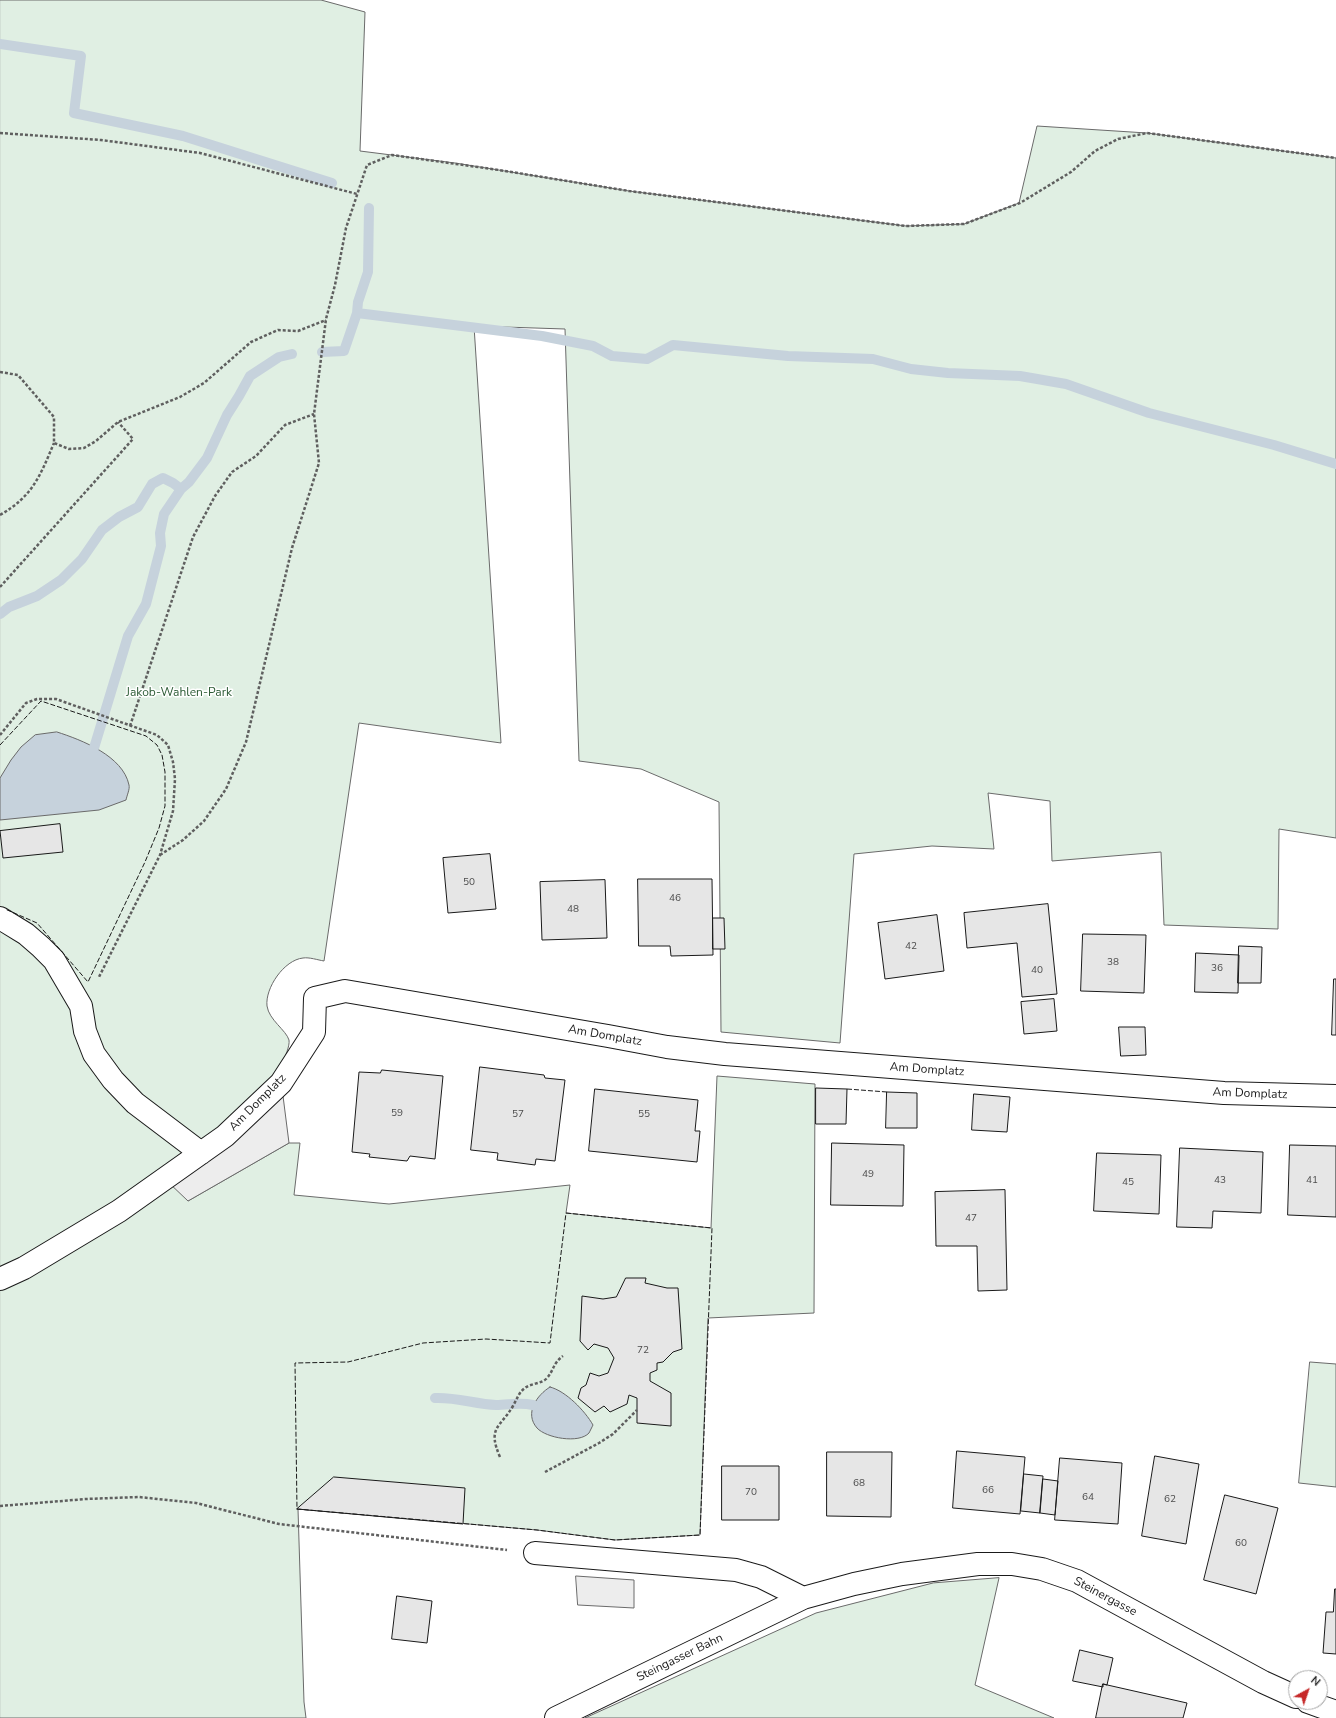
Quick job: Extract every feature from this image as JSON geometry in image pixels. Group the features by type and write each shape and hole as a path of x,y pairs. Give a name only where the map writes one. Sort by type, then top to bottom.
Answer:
{"street":[{"path":"0,918 26,934 54,960 81,1006 85,1031 94,1054 113,1080 135,1102 202,1153"},
{"name":"Am Domplatz","path":"0,1279 24,1268 120,1211 225,1136 281,1083 314,1032 316,998 345,991 667,1047 725,1054 1224,1093 1336,1096"},
{"path":"535,1553 736,1570 761,1577 803,1598"},
{"name":"Steinergasse","path":"803,1598 854,1584 941,1568 978,1564 1005,1564 1042,1569 1077,1581 1262,1682 1288,1693"},
{"name":"Steingasser Bahn","path":"556,1718 803,1598"}],"path":[{"path":"0,133 101,140 200,153 357,194"},
{"path":"160,855 183,840 204,821 226,789 246,742 292,548 319,463 314,414 326,319 335,285 346,228 367,165 392,154 629,191 898,225 964,224 1020,203 1071,172 1095,151 1118,139 1147,133 1336,158"},
{"path":"54,443 69,449 84,448 96,441 118,422 180,397 204,383 251,342 278,330 298,331 326,319"},
{"path":"0,372 18,375 54,417 54,443 41,474 26,496 0,515"},
{"path":"130,726 193,537 215,496 232,472 256,456 285,425 314,414"},
{"path":"0,586 132,439 118,422"},
{"path":"0,735 26,703 37,699 56,699 157,735 168,745 176,779 172,811 160,855 102,972 81,1006"},
{"path":"500,1457 495,1446 494,1435 497,1426 513,1407 520,1392 526,1387 544,1381 548,1378 556,1361 562,1356"},
{"path":"545,1472 600,1443 613,1434 637,1410"},
{"path":"0,1506 86,1499 146,1498 196,1503 280,1524 535,1553"}],"green space":[{"name":"Jakob-Wahlen-Park","path":"0,0 321,0 365,12 360,151 455,163 629,191 906,226 964,224 1019,203 1037,126 1147,133 1336,158 1336,838 1279,829 1278,929 1164,925 1161,852 1052,861 1050,801 988,793 994,849 932,846 854,854 840,1043 721,1032 719,802 641,769 579,761 565,329 474,326 501,743 359,723 324,961 311,958 296,960 283,969 273,983 267,999 268,1011 285,1032 289,1040 283,1063 188,1201 289,1143 300,1143 294,1195 389,1204 570,1185 566,1213 711,1228 717,1076 815,1084 814,1313 708,1318 700,1535 615,1540 537,1530 298,1509 304,1702 306,1718 0,1718"},
{"path":"1310,1362 1336,1364 1336,1487 1299,1483"},
{"path":"999,1578 975,1685 1054,1718 585,1718 816,1613 933,1583"}],"shaded area":[{"path":"57,732 100,751 119,766 129,785 126,800 99,810 0,820 0,778 11,760 21,747 35,735"},
{"path":"282,1088 289,1143 188,1201 167,1181"},
{"path":"550,1387 569,1397 585,1414 593,1425 589,1433 578,1438 571,1439 548,1435 541,1432 537,1428 533,1422 532,1411 537,1400 545,1390"},
{"path":"576,1576 634,1580 634,1608 578,1605"}],"building":[{"path":"60,824 63,852 3,858 0,831"},
{"path":"490,854 496,909 448,913 443,858"},
{"path":"638,879 712,879 713,955 671,956 670,946 639,946"},
{"path":"605,880 607,938 542,940 540,882"},
{"path":"1048,904 1057,994 1022,997 1017,943 967,948 964,913"},
{"path":"937,915 944,971 885,979 878,923"},
{"path":"713,918 724,918 725,949 713,949"},
{"path":"1083,934 1146,935 1144,993 1081,991"},
{"path":"1239,946 1262,947 1261,983 1238,983"},
{"path":"1196,953 1239,955 1238,993 1195,992"},
{"path":"1334,979 1336,979 1336,1035 1332,1035"},
{"path":"1054,999 1057,1031 1024,1034 1021,1002"},
{"path":"1119,1027 1145,1027 1146,1055 1121,1056"},
{"path":"480,1067 544,1075 545,1078 565,1080 555,1161 536,1159 535,1165 497,1160 498,1153 471,1150"},
{"path":"382,1070 443,1076 435,1159 410,1156 407,1161 369,1157 370,1154 352,1152 359,1072 380,1073"},
{"path":"816,1088 847,1089 846,1124 816,1124"},
{"path":"595,1089 698,1100 695,1131 700,1131 697,1162 589,1151"},
{"path":"887,1092 917,1093 917,1128 886,1128"},
{"path":"974,1094 1010,1097 1007,1132 972,1130"},
{"path":"832,1143 904,1145 903,1206 831,1205"},
{"path":"1290,1145 1336,1146 1336,1217 1288,1215"},
{"path":"1180,1148 1263,1152 1261,1213 1213,1211 1212,1228 1177,1227"},
{"path":"1097,1153 1161,1155 1159,1214 1094,1211"},
{"path":"1005,1190 1007,1290 978,1291 977,1246 936,1246 935,1192"},
{"path":"626,1278 646,1278 645,1283 667,1288 678,1288 682,1349 673,1352 663,1362 657,1363 657,1370 650,1373 650,1381 671,1393 671,1426 637,1423 637,1398 629,1395 627,1404 610,1412 604,1406 595,1412 578,1398 581,1388 586,1385 590,1373 599,1376 608,1373 614,1358 608,1348 594,1344 588,1350 580,1341 582,1296 603,1299 616,1297"},
{"path":"957,1451 1025,1457 1020,1514 953,1508"},
{"path":"827,1452 892,1452 891,1517 827,1516"},
{"path":"1155,1456 1199,1464 1186,1544 1142,1536"},
{"path":"1060,1458 1122,1463 1118,1524 1055,1520"},
{"path":"722,1466 779,1466 779,1520 722,1520"},
{"path":"1024,1474 1043,1476 1040,1513 1021,1511"},
{"path":"334,1477 465,1488 463,1524 297,1509"},
{"path":"1043,1479 1058,1481 1055,1515 1040,1513"},
{"path":"1225,1495 1278,1508 1256,1594 1204,1580"},
{"path":"1335,1589 1336,1654 1323,1653 1326,1612 1333,1612"},
{"path":"397,1596 432,1601 427,1643 392,1639"},
{"path":"1080,1650 1113,1658 1107,1685 1103,1684 1103,1687 1073,1681"},
{"path":"1103,1684 1187,1703 1183,1718 1096,1718"}],"waterway":[{"path":"0,44 81,56 74,113 183,136 332,183"},
{"path":"322,352 344,351 357,313 358,302 368,272 369,208"},
{"path":"357,313 542,336 593,346 612,356 647,359 673,345 788,356 873,359 911,369 948,373 1020,376 1066,384 1149,413 1274,445 1336,464"},
{"path":"0,614 9,607 37,596 61,580 82,559 102,530 119,517 138,507 152,484 163,478 181,489 189,482 207,458 227,415 250,376 279,357 292,354"},
{"path":"94,748 128,636 146,604 161,546 160,533 164,514 181,489"},
{"path":"435,1398 496,1405 533,1405"}],"fence":[{"path":"0,745 41,701 146,736 157,745 162,755 165,772 165,806 159,828 145,862 88,982 37,923 5,909"},
{"path":"847,1089 887,1092"},
{"path":"566,1213 712,1228 700,1535 615,1540 537,1530 297,1509 295,1363 348,1362 423,1343 486,1339 550,1343 566,1213"}]}
